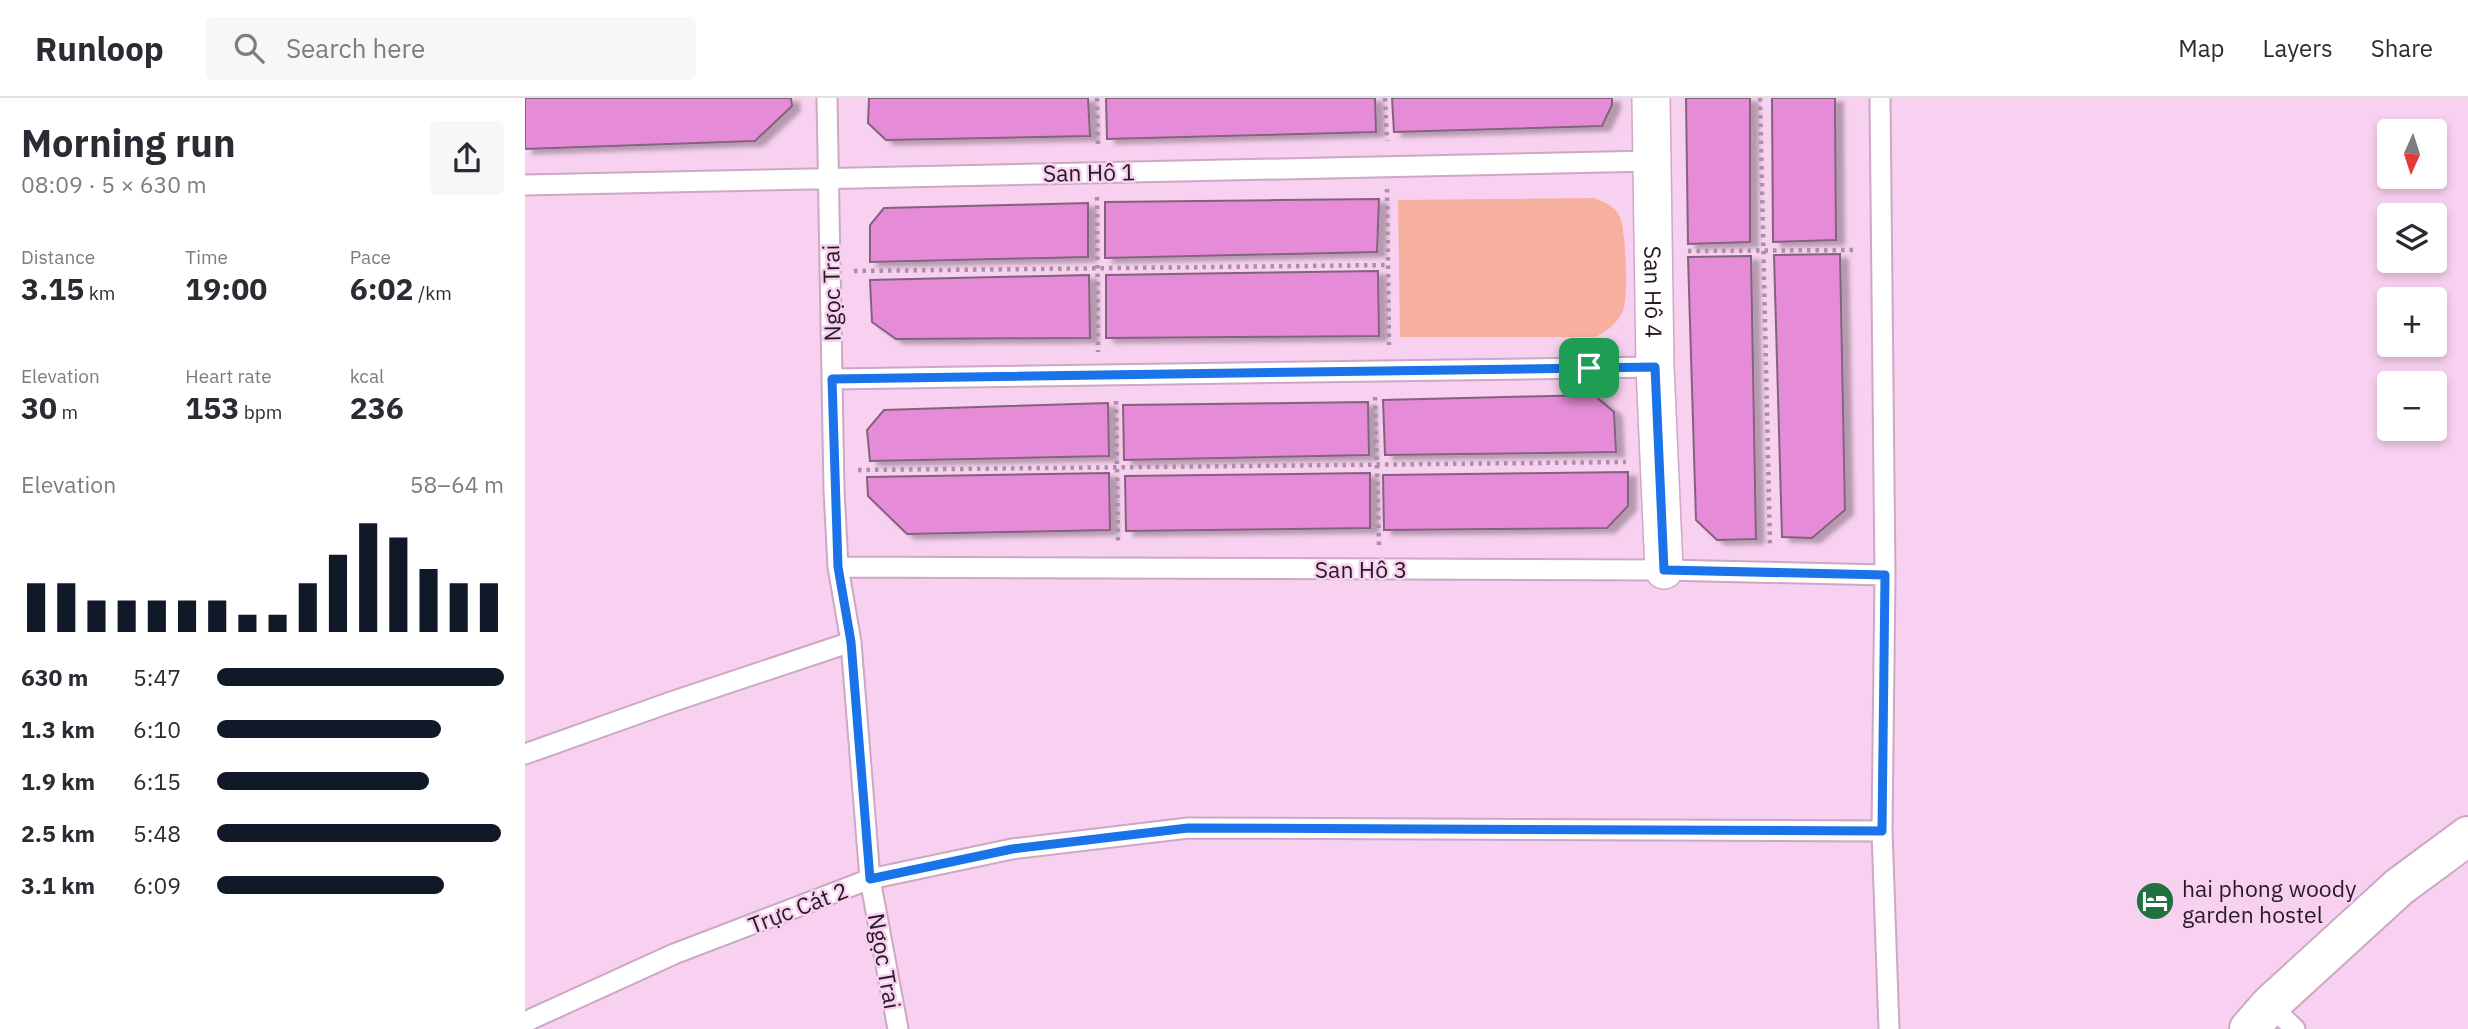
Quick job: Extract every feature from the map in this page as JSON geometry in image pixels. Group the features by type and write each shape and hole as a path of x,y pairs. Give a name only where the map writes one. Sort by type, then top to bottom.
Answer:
{"street":[{"name":"San Hô 4","path":"1651,98 1655,367 1664,570"},
{"path":"2271,1021 2399,887 2468,836"}],"lane":[{"name":"Ngọc Trai","path":"827,98 838,567 851,642 870,879 898,1029"},
{"path":"1880,98 1885,575 1882,831 1889,1029"},
{"name":"San Hô 1","path":"525,185 1653,161"},
{"path":"832,379 1655,367"},
{"name":"San Hô 3","path":"838,567 1664,570 1885,575"},
{"path":"525,754 851,642"},
{"name":"Trực Cát 2","path":"525,1022 674,954 870,879 1012,849 1188,828 1882,831"}],"path":[{"path":"1097,98 1098,146"},
{"path":"1385,98 1387,141"},
{"path":"1760,98 1770,554"},
{"path":"1387,187 1389,349"},
{"path":"1097,192 1098,353"},
{"path":"1676,251 1855,250"},
{"path":"854,271 1388,265"},
{"path":"1374,392 1379,550"},
{"path":"1117,396 1118,547"},
{"path":"857,470 1632,462"}],"shaded area":[{"path":"1593,198 1608,204 1619,215 1625,246 1624,307 1617,321 1604,332 1595,337 1400,337 1398,200"}],"building":[{"path":"525,98 791,98 792,106 755,141 525,149"},
{"path":"869,98 1088,98 1090,136 886,140 868,123"},
{"path":"1106,98 1375,98 1376,132 1107,139"},
{"path":"1392,98 1612,98 1612,105 1602,126 1394,132"},
{"path":"1686,98 1750,98 1750,242 1688,244"},
{"path":"1772,98 1835,98 1836,240 1773,242"},
{"path":"1379,199 1377,252 1105,258 1105,202"},
{"path":"1088,203 1088,257 870,262 870,225 884,208"},
{"path":"1840,254 1845,510 1812,538 1782,537 1774,255"},
{"path":"1751,256 1756,539 1717,540 1696,520 1688,257"},
{"path":"1378,271 1379,336 1106,338 1106,275"},
{"path":"1089,275 1090,338 896,339 872,322 870,280"},
{"path":"1594,395 1614,412 1616,452 1385,455 1383,400"},
{"path":"1368,402 1369,455 1124,460 1123,405"},
{"path":"1108,403 1109,456 870,461 867,430 884,410"},
{"path":"1628,472 1628,506 1607,528 1384,530 1383,475"},
{"path":"1109,473 1110,530 907,534 868,496 867,477"},
{"path":"1370,473 1370,528 1126,531 1125,476"}],"place":[{"name":"hai phong woody garden hostel","path":"2155,901"}],"route":[{"path":"1655,367 1664,570 1885,575 1882,831 1188,828 1012,849 870,879 851,642 838,567 832,379 1589,368 1655,367"}]}
